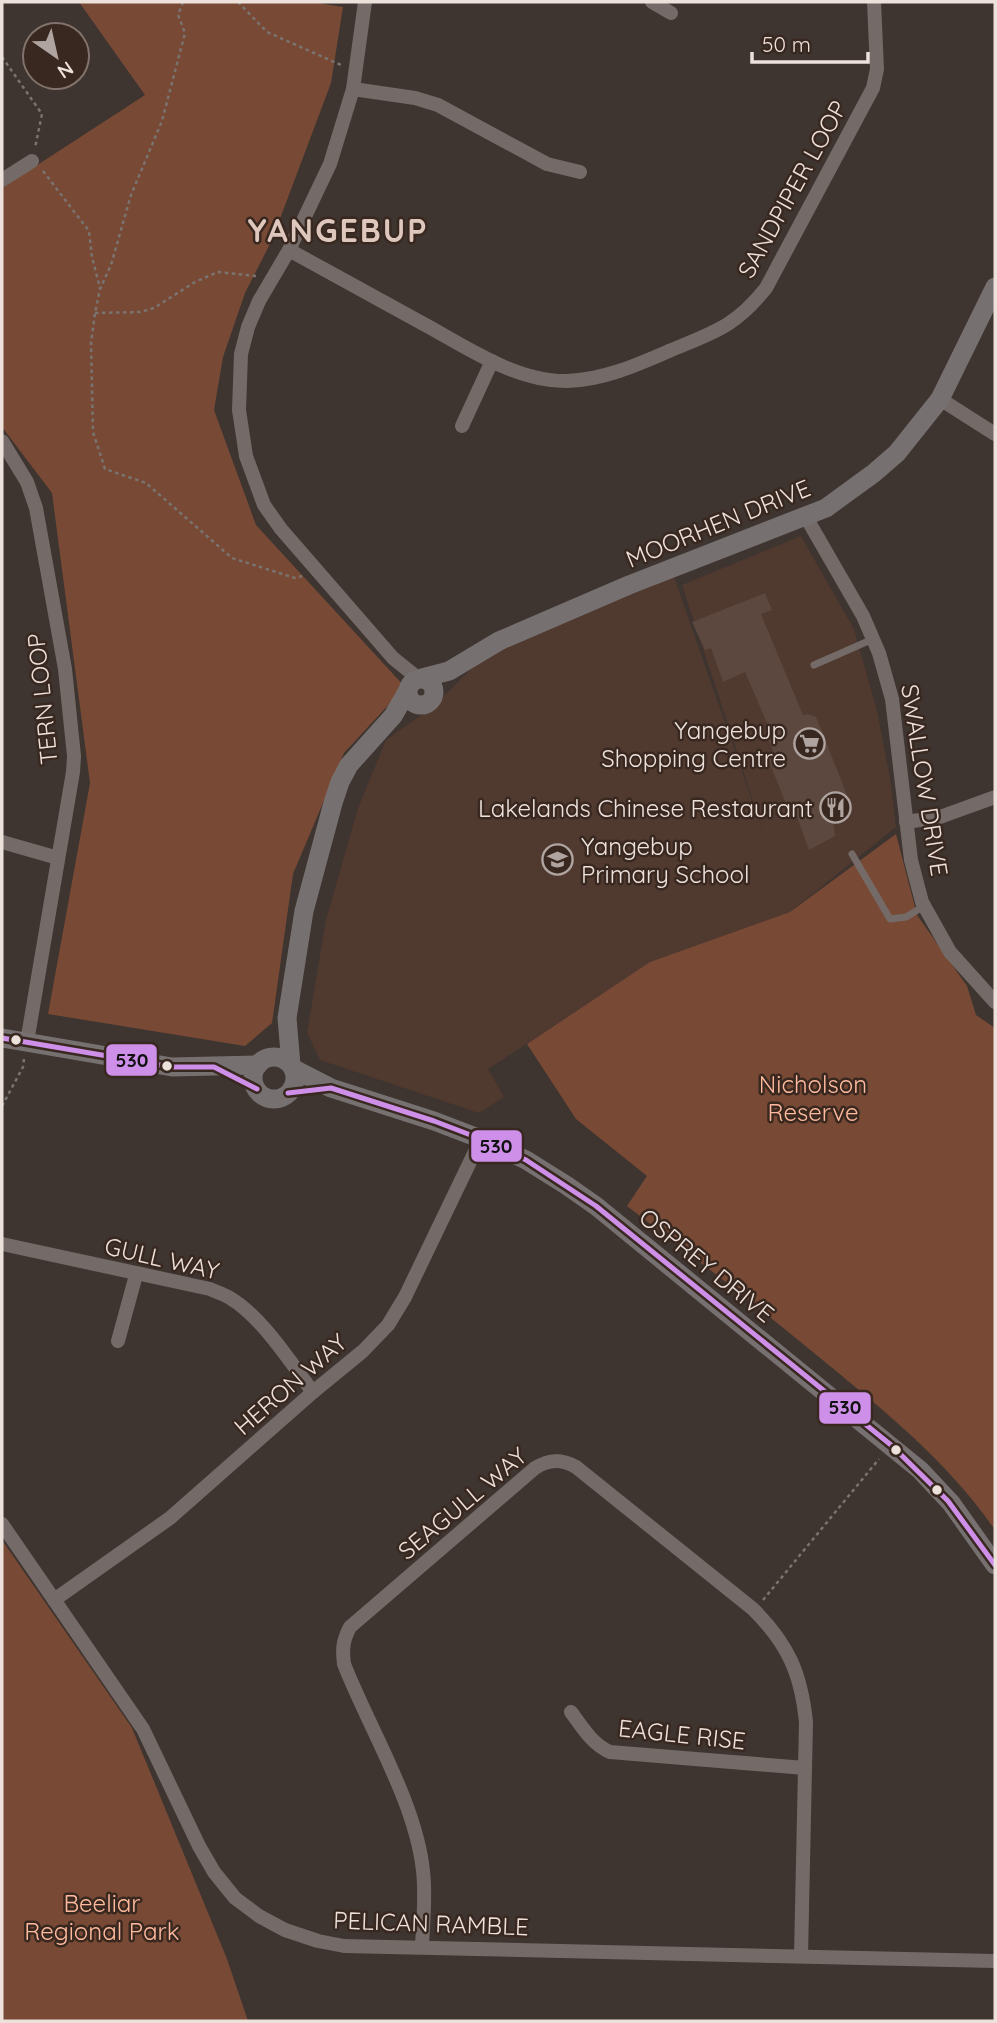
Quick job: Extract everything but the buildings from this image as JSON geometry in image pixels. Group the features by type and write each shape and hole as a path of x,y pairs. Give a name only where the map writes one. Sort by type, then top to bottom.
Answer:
{"street":[{"path":"365,2 353,89 330,163 289,250 271,278 248,327 241,354 239,410 246,456 264,505 418,689"},
{"path":"652,2 671,13"},
{"name":"SANDPIPER LOOP","path":"289,250 492,361 530,377 558,381 585,380 663,354 726,327 748,311 766,288 873,88 877,69 874,2"},
{"path":"353,89 415,98 438,106 547,164 580,172"},
{"path":"2,180 32,160"},
{"name":"MOORHEN DRIVE","path":"292,1067 287,1018 304,911 321,841 340,782 359,751 418,689 477,653 629,585 826,508 874,473 897,453 940,400 995,287"},
{"path":"462,426 492,361"},
{"path":"940,400 995,434"},
{"name":"TERN LOOP","path":"2,441 27,482 36,508 65,670 74,756 74,772 27,1042"},
{"name":"SWALLOW DRIVE","path":"806,517 874,639 892,699 911,860 924,906 950,952 995,1002"},
{"path":"906,822 940,817 995,797"},
{"path":"2,842 58,858"},
{"name":"MOORHEN DRIVE","path":"262,1062 287,1018"},
{"path":"2,1038 172,1067 214,1068 280,1057 292,1067 295,1082 288,1093 271,1098 214,1068"},
{"path":"257,1089 253,1077 262,1062"},
{"name":"OSPREY DRIVE","path":"292,1067 331,1088 481,1139 526,1160 596,1206 891,1445 951,1503 995,1565"},
{"name":"OSPREY DRIVE","path":"288,1093 331,1088"},
{"name":"HERON WAY","path":"54,1600 170,1518 313,1392 363,1352 388,1325 405,1297 481,1139"},
{"name":"GULL WAY","path":"2,1244 210,1289 229,1297 264,1329 313,1392"},
{"path":"118,1341 136,1275"},
{"name":"SEAGULL WAY","path":"422,1947 423,1871 417,1842 404,1800 344,1664 344,1638 350,1627 536,1468 555,1460 576,1466 753,1609 772,1628 797,1671 806,1722 801,1956"},
{"name":"PELICAN RAMBLE","path":"2,1524 143,1729 214,1872 235,1898 259,1916 285,1930 344,1946 995,1961"},
{"name":"EAGLE RISE","path":"571,1713 599,1747 610,1752 805,1769"}],"lane":[{"path":"814,665 874,639"},
{"path":"852,854 890,919 906,917 924,906"}],"path":[{"path":"183,2 178,15 185,33 162,121 131,195 111,265 100,289 91,343 93,432 105,469 146,483 232,558 295,578 302,576 313,566"},
{"path":"239,2 267,32 354,70"},
{"path":"2,57 42,114 32,160 51,179 89,231 100,289"},
{"path":"95,313 139,312 154,307 195,282 218,272 271,278"},
{"path":"2,1106 23,1067 27,1042"},
{"path":"753,1609 881,1457"}],"shaded area":[{"name":"Yangebup Primary School","path":"801,536 854,629 877,711 896,827 790,912 653,961 488,1069 504,1097 479,1113 320,1060 307,1033 326,920 358,808 386,740 434,706 477,663 528,633 673,574 765,837 682,585"}],"green space":[{"path":"79,2 312,2 343,7 331,83 272,240 245,293 223,357 214,410 256,525 405,687 344,753 293,874 272,1023 245,1046 48,1014 90,783 52,493 2,427 2,188 145,95"},
{"name":"Nicholson Reserve","path":"896,834 917,915 967,986 976,1015 995,1028 995,1530 958,1483 894,1420 776,1322 627,1206 647,1176 576,1119 527,1044 650,962 790,912"},
{"name":"Beeliar Regional Park","path":"2,1540 132,1728 227,1959 248,2021 2,2021"}],"transit line":[{"name":"530","path":"2,1038 172,1067 214,1067 257,1089"},
{"name":"530","path":"288,1093 331,1088 434,1121 526,1160 596,1206 891,1445 948,1501 995,1565"}],"place":[{"name":"Yangebup Shopping Centre","path":"809,744"},
{"name":"Lakelands Chinese Restaurant","path":"836,808"},
{"name":"Yangebup Primary School","path":"558,860"}],"district":[{"name":"YANGEBUP","path":"338,230"}]}
